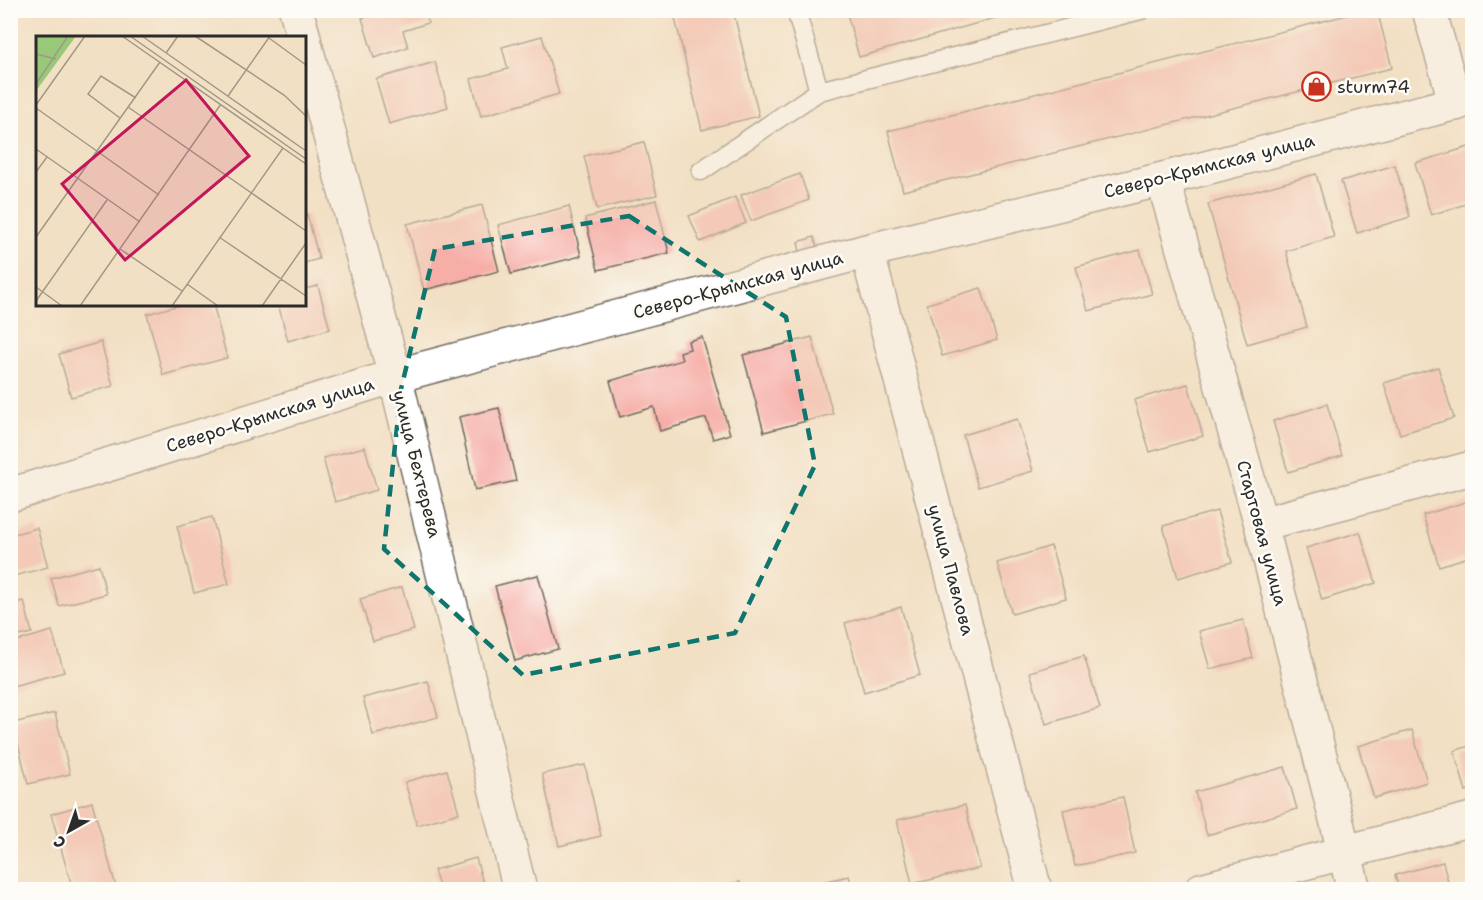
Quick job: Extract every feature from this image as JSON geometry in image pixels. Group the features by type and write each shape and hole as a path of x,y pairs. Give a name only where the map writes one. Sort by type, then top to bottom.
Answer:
{"street":[{"name":"улица Бехтерева","path":"296,10 303,36"},
{"path":"1429,10 1464,101"},
{"name":"улица Бехтерева","path":"306,46 395,376 520,890"},
{"name":"Северо-Крымская улица","path":"10,495 395,376 867,251 1163,179 1464,101"},
{"name":"Стартовая улица","path":"1163,179 1261,524 1354,890"},
{"name":"улица Павлова","path":"867,251 1035,890"},
{"path":"1261,524 1473,468"},
{"path":"1201,890 1473,819"}],"lane":[{"path":"796,10 819,91"},
{"path":"701,171 819,91 1141,10"}],"highlighted area":[{"path":"629,216 786,317 815,465 735,633 523,675 384,549 401,389 435,249"}],"building":[{"path":"387,10 424,10 428,23 403,31 408,47 374,58 362,18"},
{"path":"673,10 733,10 759,116 702,130"},
{"path":"846,10 1020,10 1020,11 859,57"},
{"path":"1367,10 1377,10 1392,68 903,191 888,131"},
{"path":"542,36 559,94 481,116 471,79 508,69 502,47"},
{"path":"435,62 448,107 389,124 376,79"},
{"path":"644,142 657,195 597,209 584,156"},
{"path":"1469,147 1472,158 1472,202 1431,215 1415,163"},
{"path":"1395,165 1410,217 1357,233 1341,181"},
{"path":"800,174 809,200 751,221 741,195"},
{"path":"1316,174 1334,237 1286,251 1307,327 1247,344 1208,204"},
{"path":"735,197 746,223 700,242 689,216"},
{"path":"656,200 669,253 598,270 585,218"},
{"path":"482,205 499,271 424,290 407,224"},
{"path":"569,206 581,256 511,274 498,225"},
{"path":"306,214 319,259 306,262"},
{"path":"814,237 817,247 800,252 798,242"},
{"path":"1140,250 1152,294 1088,311 1076,267"},
{"path":"318,286 330,329 288,341 279,306 306,306 306,289"},
{"path":"981,288 997,340 942,356 927,304"},
{"path":"176,306 214,306 227,358 163,375 147,314"},
{"path":"702,337 730,434 713,439 706,418 660,431 654,407 620,417 610,381 682,360 680,352 690,349 688,341"},
{"path":"812,337 833,414 764,432 743,355"},
{"path":"101,342 113,386 71,397 59,354"},
{"path":"1438,367 1454,418 1400,434 1384,383"},
{"path":"1188,384 1203,436 1150,452 1134,400"},
{"path":"1327,404 1342,456 1288,472 1273,421"},
{"path":"499,408 516,481 475,490 459,417"},
{"path":"1017,419 1033,471 978,487 963,435"},
{"path":"365,447 377,490 335,502 323,458"},
{"path":"1472,500 1472,556 1439,566 1423,515"},
{"path":"1217,511 1232,562 1178,578 1163,526"},
{"path":"212,517 229,584 194,593 177,526"},
{"path":"37,528 48,567 10,577 10,535"},
{"path":"1360,532 1376,583 1322,600 1306,548"},
{"path":"1051,546 1066,598 1012,614 997,563"},
{"path":"99,565 106,594 59,606 51,578"},
{"path":"538,575 558,649 515,661 495,586"},
{"path":"402,587 414,630 373,641 360,599"},
{"path":"24,601 32,633 10,638 10,604"},
{"path":"901,607 920,675 864,692 845,623"},
{"path":"1243,620 1253,658 1210,669 1199,631"},
{"path":"52,631 64,672 13,686 10,676 10,643"},
{"path":"1084,656 1100,708 1046,724 1030,672"},
{"path":"428,681 438,717 373,735 363,698"},
{"path":"55,713 70,774 28,784 13,723"},
{"path":"1412,730 1427,782 1374,798 1358,746"},
{"path":"1472,745 1472,789 1466,791 1454,751"},
{"path":"585,765 601,836 559,846 542,774"},
{"path":"1285,767 1297,809 1207,835 1195,792"},
{"path":"447,770 459,813 417,825 405,782"},
{"path":"1123,797 1135,853 1075,866 1063,810"},
{"path":"92,802 117,890 73,890 51,814"},
{"path":"965,805 980,868 912,884 897,820"},
{"path":"476,858 485,890 440,890 434,870"},
{"path":"1443,862 1450,890 1399,890 1395,875"},
{"path":"849,876 853,890 792,890 792,889"},
{"path":"740,882 741,890 709,890 709,888"}],"place":[{"name":"sturm74","path":"1316,87"}]}
